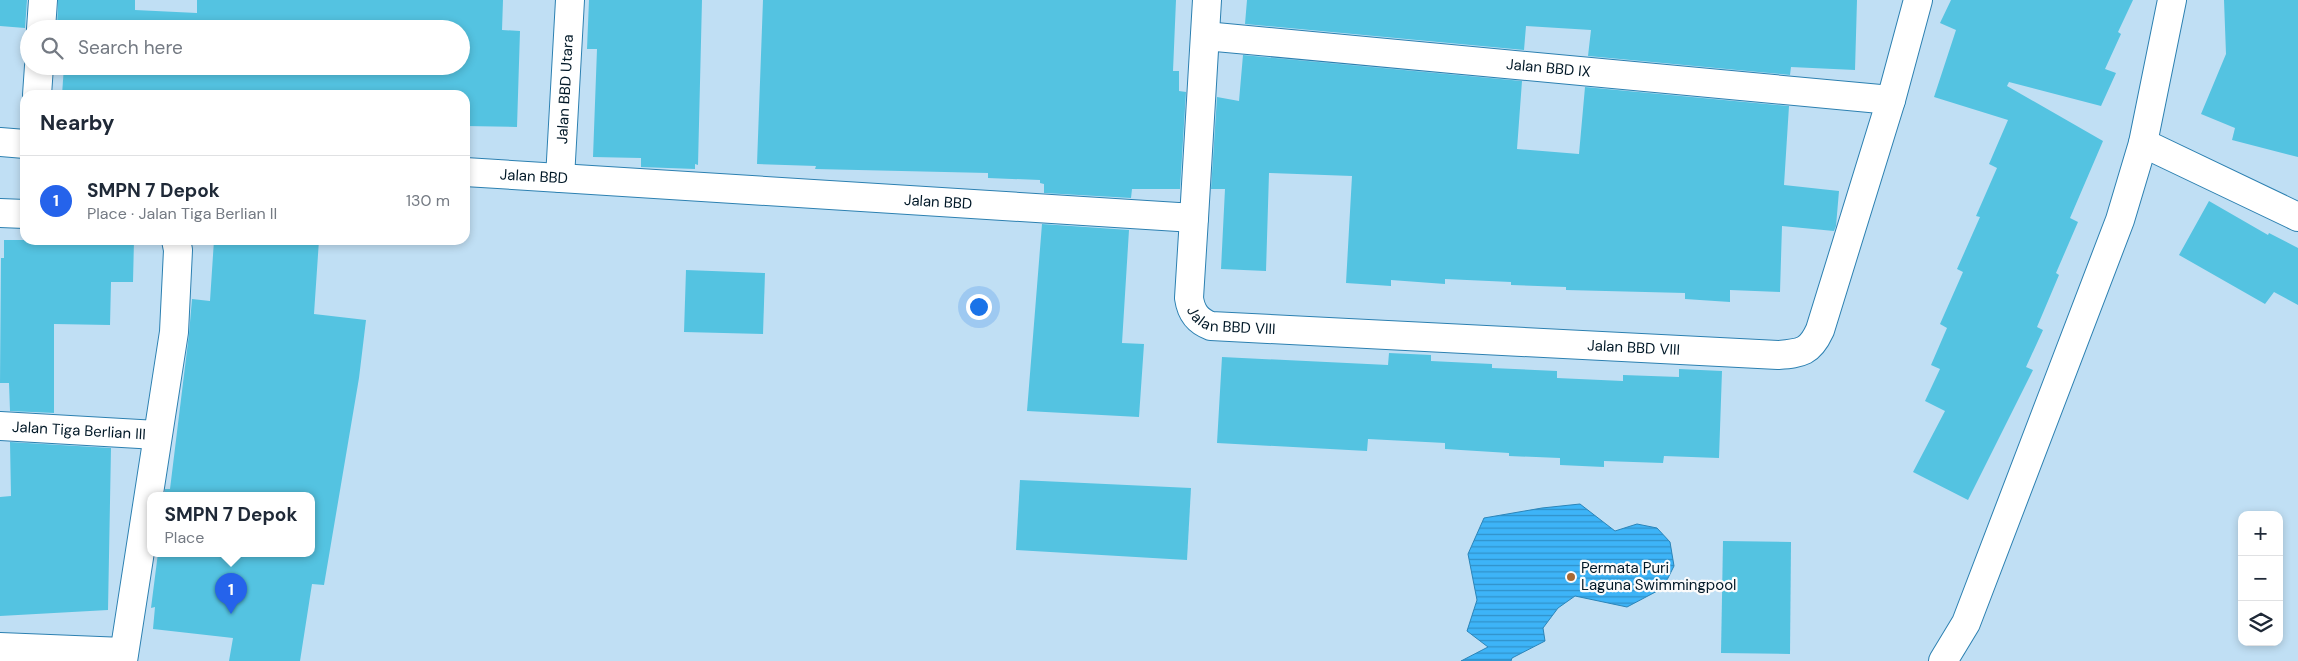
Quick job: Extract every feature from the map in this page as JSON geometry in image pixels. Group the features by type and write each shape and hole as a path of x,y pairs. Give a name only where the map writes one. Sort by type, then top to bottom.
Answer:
{"street":[{"path":"42,20 43,0"},
{"name":"Jalan BBD Utara","path":"560,178 570,0"},
{"path":"1194,218 1207,0"},
{"name":"Jalan BBD VIII","path":"1194,218 1190,307 1201,322 1211,326 1778,355 1798,353 1813,344 1820,330 1891,100 1918,0"},
{"path":"1943,661 1966,623 2120,220 2143,143 2172,0"},
{"name":"Jalan BBD IX","path":"1205,36 1891,100"},
{"path":"37,90 38,75"},
{"path":"0,142 20,144"},
{"path":"2143,143 2298,217"},
{"name":"Jalan BBD","path":"470,172 1194,218"},
{"path":"0,213 20,214"},
{"path":"149,492 174,332 177,245"},
{"name":"Jalan Tiga Berlian III","path":"0,426 158,435"},
{"path":"0,647 124,656 147,506"}],"water":[{"name":"Permata Puri Laguna Swimmingpool","path":"1580,504 1615,531 1637,524 1657,528 1670,542 1674,566 1663,588 1627,607 1575,596 1558,608 1543,628 1545,641 1512,658 1511,661 1461,661 1488,647 1467,631 1477,600 1468,554 1484,518 1542,508"}],"building":[{"path":"0,0 27,0 26,20 20,20 20,28 0,26"},
{"path":"58,0 135,0 135,10 197,13 197,0 503,0 502,30 520,31 517,127 470,126 470,90 62,90 63,75 470,75 470,20 57,20"},
{"path":"589,0 702,0 698,165 695,164 695,169 641,167 641,158 593,157 597,49 587,49"},
{"path":"763,0 1176,0 1173,71 1179,71 1179,91 1186,92 1180,189 1132,189 1131,198 1044,193 1044,184 1040,183 1040,180 988,178 988,173 815,169 816,166 757,164"},
{"path":"1247,0 1857,0 1855,70 1791,67 1790,75 1588,56 1591,30 1526,26 1524,50 1245,24"},
{"path":"1951,0 2133,0 2118,32 2121,34 2105,69 2116,73 2101,106 2009,82 2007,86 2103,141 2070,218 2078,222 2056,273 2059,275 2037,327 2043,330 2026,367 2033,370 1968,500 1913,472 1945,411 1925,401 1940,369 1931,365 1947,328 1940,324 1963,272 1957,269 1980,217 1976,216 1997,168 1989,164 2008,120 1934,97 1956,30 1940,23"},
{"path":"2224,0 2298,0 2298,157 2232,140 2235,128 2201,114 2226,54"},
{"path":"1243,55 1522,81 1517,149 1579,154 1585,87 1789,106 1784,185 1839,191 1836,226 1834,231 1782,226 1780,292 1730,290 1730,302 1685,299 1685,293 1566,290 1566,287 1511,285 1511,282 1445,279 1445,284 1391,280 1391,286 1346,283 1352,176 1269,173 1266,271 1221,269 1225,189 1211,189 1217,97 1239,101"},
{"path":"2209,201 2268,235 2269,233 2298,248 2298,305 2274,292 2265,304 2179,255"},
{"path":"1042,224 1129,230 1122,343 1144,344 1139,417 1027,411"},
{"path":"4,240 20,240 20,245 134,245 133,282 111,282 110,325 54,324 54,413 10,411 9,383 0,383 1,258 4,258"},
{"path":"214,245 319,245 314,314 366,320 359,378 324,585 312,584 300,661 229,661 233,638 153,629 155,607 151,608 157,557 315,557 315,492 165,492 165,489 170,489 192,299 210,301"},
{"path":"686,270 765,273 763,334 684,332"},
{"path":"1389,353 1431,355 1431,361 1492,364 1492,368 1557,371 1557,378 1623,381 1623,375 1679,377 1679,369 1722,371 1719,458 1664,456 1663,463 1604,461 1604,467 1560,465 1560,458 1509,456 1509,453 1445,449 1445,443 1368,439 1367,451 1217,443 1222,357 1388,365"},
{"path":"10,442 111,448 108,610 0,616 0,497 11,496"},
{"path":"1020,480 1191,488 1187,560 1016,550"},
{"path":"1723,541 1791,542 1790,654 1721,653"}],"place":[{"name":"Permata Puri Laguna Swimmingpool","path":"1571,577"},
{"name":"SMPN 7 Depok","path":"231,614"}]}
